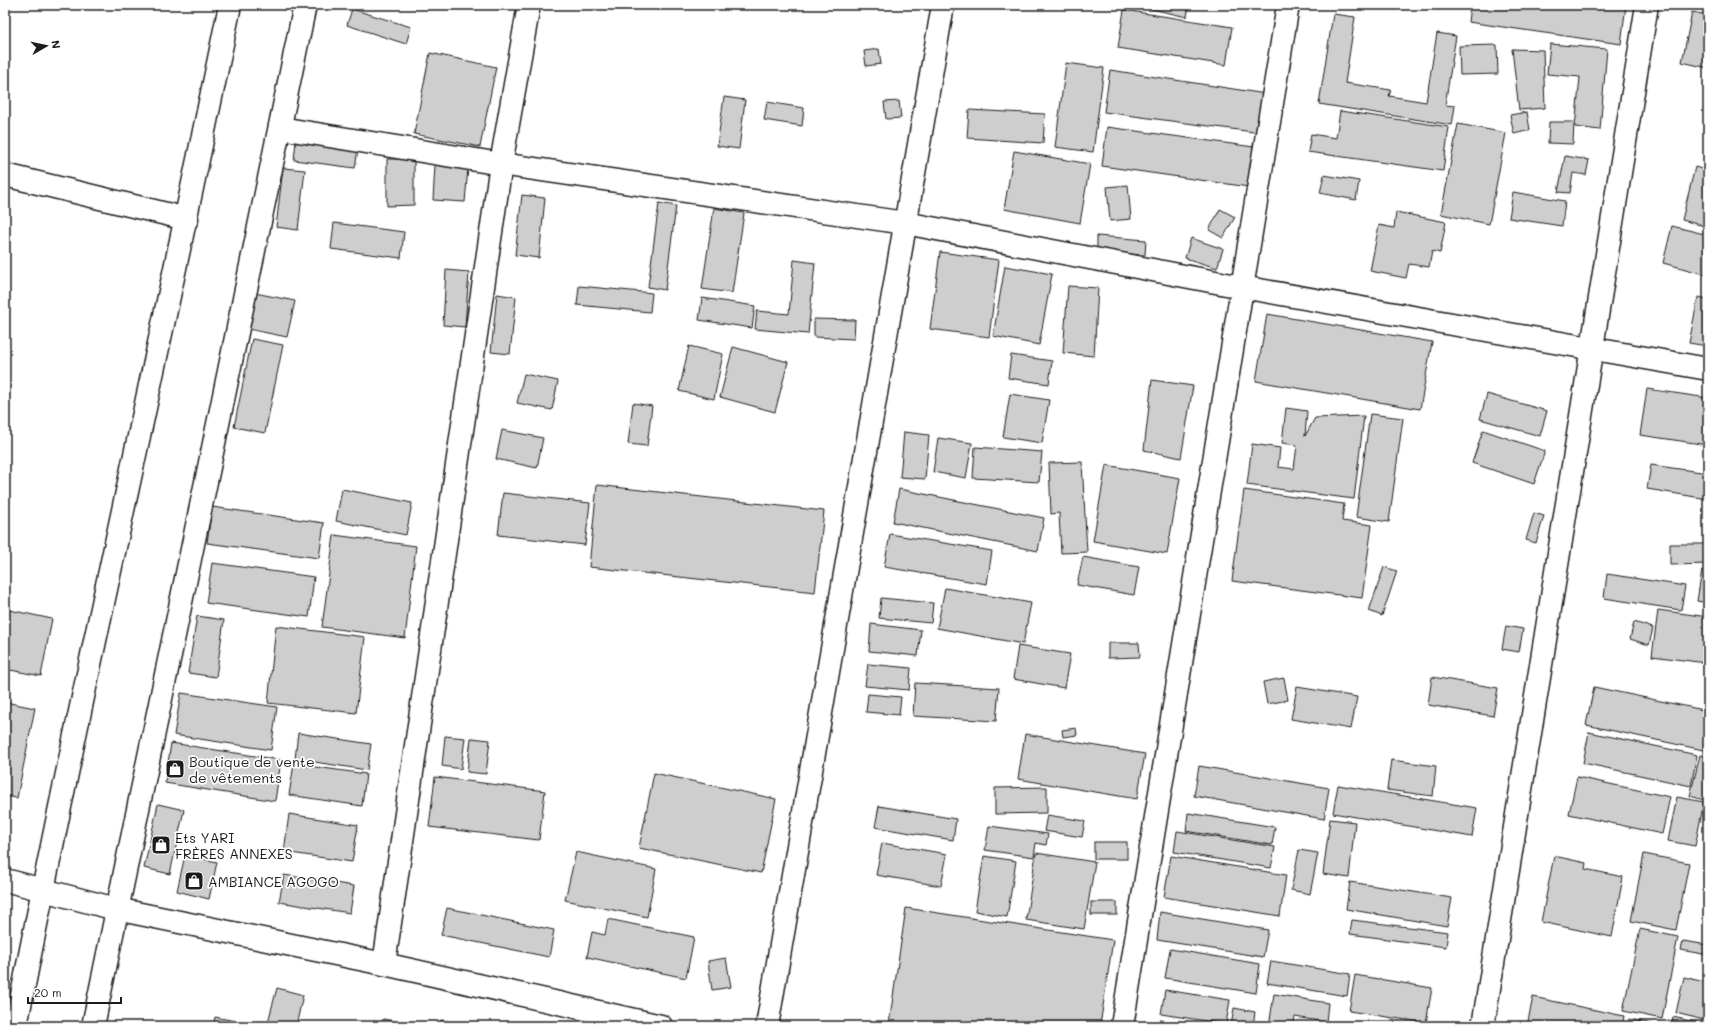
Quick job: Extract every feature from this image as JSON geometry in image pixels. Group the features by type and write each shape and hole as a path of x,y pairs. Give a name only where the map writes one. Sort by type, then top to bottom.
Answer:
{"street":[{"path":"16,1026 42,890 187,219 230,5"},
{"path":"93,1026 116,909 305,5"},
{"path":"384,964 502,164 529,5"},
{"path":"767,1026 943,5"},
{"path":"1122,1026 1288,5"},
{"path":"1483,1026 1647,5"},
{"path":"280,128 502,164 905,222 1242,286 1708,369"},
{"path":"5,175 187,219"},
{"path":"5,880 116,909 384,964 660,1026"}],"building":[{"path":"1134,5 1189,5 1187,17"},
{"path":"1470,5 1626,5 1621,44 1468,22"},
{"path":"352,9 411,27 406,44 347,25"},
{"path":"1124,10 1232,27 1226,65 1118,48"},
{"path":"1692,12 1708,15 1708,68 1682,62"},
{"path":"1333,14 1355,17 1345,83 1391,90 1389,96 1426,102 1437,33 1456,36 1445,105 1455,106 1452,125 1319,104"},
{"path":"1550,44 1607,49 1600,130 1575,127 1580,77 1547,74"},
{"path":"1497,45 1498,74 1460,75 1459,46"},
{"path":"879,49 881,64 866,66 864,51"},
{"path":"1512,49 1543,50 1545,108 1519,110"},
{"path":"430,53 496,67 480,147 414,134"},
{"path":"1066,63 1104,68 1093,152 1055,147"},
{"path":"1110,70 1266,94 1261,133 1104,112"},
{"path":"724,97 745,100 739,149 717,146"},
{"path":"899,101 901,118 886,119 884,102"},
{"path":"767,102 804,108 802,126 764,120"},
{"path":"969,110 1045,114 1043,143 967,138"},
{"path":"1340,111 1449,127 1443,171 1308,152 1311,134 1336,138"},
{"path":"1527,112 1530,130 1514,134 1510,115"},
{"path":"1549,122 1574,122 1573,144 1548,143"},
{"path":"1458,124 1506,133 1489,224 1441,214"},
{"path":"1107,127 1254,147 1249,187 1102,166"},
{"path":"296,141 358,149 355,168 294,160"},
{"path":"1014,151 1090,164 1080,223 1004,209"},
{"path":"1565,156 1589,160 1586,175 1573,173 1570,193 1558,192"},
{"path":"387,159 414,159 414,205 387,206"},
{"path":"435,165 468,168 465,202 433,200"},
{"path":"1695,167 1708,171 1708,227 1682,220"},
{"path":"283,168 305,170 298,230 276,227"},
{"path":"1324,175 1359,181 1356,200 1320,193"},
{"path":"1128,185 1131,219 1110,221 1107,187"},
{"path":"1513,192 1565,201 1562,226 1509,218"},
{"path":"522,195 545,198 539,258 515,255"},
{"path":"659,203 676,206 665,290 648,287"},
{"path":"714,208 744,213 732,293 702,289"},
{"path":"1220,209 1235,217 1223,238 1209,230"},
{"path":"1396,212 1446,222 1440,253 1432,251 1429,267 1409,264 1406,278 1370,271 1379,225 1394,228"},
{"path":"334,223 404,232 401,258 331,249"},
{"path":"1672,226 1708,235 1708,275 1663,263"},
{"path":"1097,236 1146,240 1145,255 1097,252"},
{"path":"1191,238 1223,249 1217,268 1185,258"},
{"path":"940,252 999,260 989,337 930,329"},
{"path":"794,260 815,263 808,334 755,329 757,311 789,314"},
{"path":"1005,266 1052,274 1039,345 993,336"},
{"path":"446,270 469,272 465,327 443,325"},
{"path":"579,286 652,293 650,312 577,305"},
{"path":"1068,286 1098,288 1094,356 1063,353"},
{"path":"255,293 295,301 287,337 248,329"},
{"path":"497,294 516,297 510,354 491,352"},
{"path":"1698,297 1708,299 1707,346 1689,343"},
{"path":"702,298 755,306 752,328 699,320"},
{"path":"1267,314 1432,342 1420,409 1256,381"},
{"path":"814,319 855,320 854,339 814,337"},
{"path":"252,339 283,345 265,433 234,427"},
{"path":"689,346 723,354 714,399 679,391"},
{"path":"733,347 788,362 775,412 720,397"},
{"path":"1011,355 1052,361 1049,384 1008,378"},
{"path":"524,374 558,381 552,410 517,403"},
{"path":"1152,380 1193,386 1181,458 1144,450"},
{"path":"1647,389 1708,398 1708,445 1640,435"},
{"path":"1010,394 1049,400 1042,443 1003,437"},
{"path":"1487,394 1547,411 1540,436 1480,419"},
{"path":"633,403 652,406 647,446 628,444"},
{"path":"1286,408 1307,411 1305,436 1315,418 1364,416 1354,499 1247,485 1252,444 1280,448 1278,467 1294,469 1297,445 1282,443"},
{"path":"1370,414 1403,418 1389,522 1356,517"},
{"path":"502,430 543,438 537,468 496,459"},
{"path":"1483,430 1545,451 1534,484 1472,463"},
{"path":"904,432 929,435 925,479 900,477"},
{"path":"938,438 972,443 966,478 933,472"},
{"path":"975,447 1042,452 1039,482 973,478"},
{"path":"1082,462 1087,552 1061,553 1059,513 1051,514 1049,463"},
{"path":"1106,465 1180,478 1167,554 1093,541"},
{"path":"1651,465 1708,473 1708,499 1647,489"},
{"path":"597,485 824,511 815,592 589,567"},
{"path":"342,489 412,503 406,535 336,521"},
{"path":"899,489 1044,518 1038,551 893,522"},
{"path":"1244,490 1344,504 1342,521 1372,525 1362,598 1232,581"},
{"path":"503,493 590,503 585,545 498,535"},
{"path":"212,507 324,523 319,558 207,543"},
{"path":"1534,513 1544,516 1536,543 1526,540"},
{"path":"890,534 992,551 987,584 884,567"},
{"path":"334,535 416,546 405,638 322,627"},
{"path":"1670,544 1708,544 1708,564 1670,565"},
{"path":"1083,557 1139,567 1134,595 1077,585"},
{"path":"212,563 314,577 309,617 206,603"},
{"path":"1384,567 1397,571 1382,616 1369,611"},
{"path":"1702,570 1708,571 1708,603 1697,601"},
{"path":"1607,574 1685,586 1681,610 1604,598"},
{"path":"945,588 1031,603 1023,644 937,628"},
{"path":"881,598 933,603 931,623 879,618"},
{"path":"5,609 52,619 41,676 5,669"},
{"path":"1658,610 1708,617 1706,663 1652,656"},
{"path":"197,616 224,620 216,677 188,673"},
{"path":"1634,622 1653,628 1649,645 1630,639"},
{"path":"871,624 921,630 918,656 869,651"},
{"path":"276,626 365,637 356,713 268,703"},
{"path":"1506,626 1523,629 1519,652 1502,649"},
{"path":"1108,643 1139,643 1140,657 1108,658"},
{"path":"1018,646 1070,654 1064,688 1013,679"},
{"path":"868,664 911,668 909,690 865,686"},
{"path":"1432,677 1498,688 1493,716 1428,705"},
{"path":"1284,678 1288,700 1267,704 1263,682"},
{"path":"915,683 999,688 996,721 913,716"},
{"path":"1297,687 1357,697 1351,729 1291,719"},
{"path":"1594,687 1708,711 1708,751 1586,725"},
{"path":"181,693 277,707 271,750 174,735"},
{"path":"868,694 901,697 899,715 866,712"},
{"path":"5,702 35,708 17,798 5,796"},
{"path":"1076,728 1077,735 1063,737 1062,730"},
{"path":"1589,732 1697,755 1691,786 1583,763"},
{"path":"298,733 371,744 367,770 295,759"},
{"path":"1025,734 1145,754 1137,799 1018,779"},
{"path":"445,736 465,738 461,769 442,766"},
{"path":"471,738 490,740 486,774 467,772"},
{"path":"171,743 281,760 275,801 165,783"},
{"path":"1700,755 1708,757 1708,801 1690,796"},
{"path":"1391,760 1436,766 1433,796 1387,790"},
{"path":"294,764 366,774 362,806 289,795"},
{"path":"1199,766 1329,788 1324,819 1194,796"},
{"path":"654,773 776,799 761,873 639,848"},
{"path":"435,777 545,791 539,840 429,827"},
{"path":"1577,777 1670,797 1662,834 1569,814"},
{"path":"1338,785 1477,808 1472,837 1333,813"},
{"path":"1047,787 1047,813 995,814 995,788"},
{"path":"1677,797 1704,802 1695,846 1668,841"},
{"path":"158,804 184,810 170,874 144,868"},
{"path":"879,806 956,819 953,840 875,827"},
{"path":"1188,813 1275,827 1272,845 1186,831"},
{"path":"289,814 358,825 352,862 284,852"},
{"path":"1047,815 1085,821 1082,837 1044,831"},
{"path":"1330,819 1355,822 1349,878 1323,874"},
{"path":"989,826 1048,834 1046,845 1036,843 1034,857 985,850"},
{"path":"1177,831 1275,847 1271,868 1174,852"},
{"path":"1094,842 1127,842 1127,859 1094,859"},
{"path":"882,843 947,854 941,886 876,875"},
{"path":"1299,850 1318,853 1310,894 1291,890"},
{"path":"576,852 656,869 647,917 565,900"},
{"path":"1036,853 1095,862 1084,929 1026,920"},
{"path":"1644,854 1689,863 1676,930 1631,921"},
{"path":"185,855 217,862 209,899 177,891"},
{"path":"984,856 1016,861 1007,917 975,911"},
{"path":"1171,856 1286,875 1280,916 1164,897"},
{"path":"1554,856 1586,863 1585,869 1623,877 1612,937 1541,922"},
{"path":"284,875 354,886 350,913 279,902"},
{"path":"1350,882 1452,898 1447,926 1346,909"},
{"path":"1091,902 1117,902 1117,915 1091,915"},
{"path":"447,908 554,930 549,957 441,935"},
{"path":"906,908 1113,940 1100,1026 905,1026 889,1024"},
{"path":"1160,912 1268,930 1263,957 1157,940"},
{"path":"608,919 694,937 686,978 587,957 592,932 605,935"},
{"path":"1352,920 1448,932 1446,947 1350,934"},
{"path":"1640,929 1678,937 1662,1019 1623,1011"},
{"path":"1683,941 1708,945 1708,955 1681,950"},
{"path":"1170,949 1260,964 1256,993 1165,978"},
{"path":"726,958 731,987 712,990 708,961"},
{"path":"1271,961 1350,974 1347,996 1267,983"},
{"path":"1355,975 1432,988 1426,1023 1349,1011"},
{"path":"1684,977 1708,983 1708,1021 1676,1013"},
{"path":"277,988 303,995 296,1026 267,1026"},
{"path":"1165,990 1230,1000 1226,1024 1161,1014"},
{"path":"1274,994 1328,1003 1326,1022 1295,1017 1293,1026 1269,1026"},
{"path":"1533,997 1624,1016 1622,1026 1527,1026"},
{"path":"1234,1008 1255,1012 1253,1026 1231,1026"},
{"path":"215,1017 261,1026 213,1026"},
{"path":"1673,1017 1708,1025 1708,1026 1672,1026"},
{"path":"383,1019 424,1026 382,1026"},
{"path":"1629,1019 1662,1026 1627,1026"},
{"path":"441,1020 468,1025 440,1026"},
{"path":"1160,1020 1196,1026 1159,1026"}],"place":[{"name":"Boutique de vente de vêtements","path":"175,769"},
{"name":"Ets YARI FRÈRES ANNEXES","path":"161,845"},
{"name":"AMBIANCE AGOGO","path":"194,881"}]}
